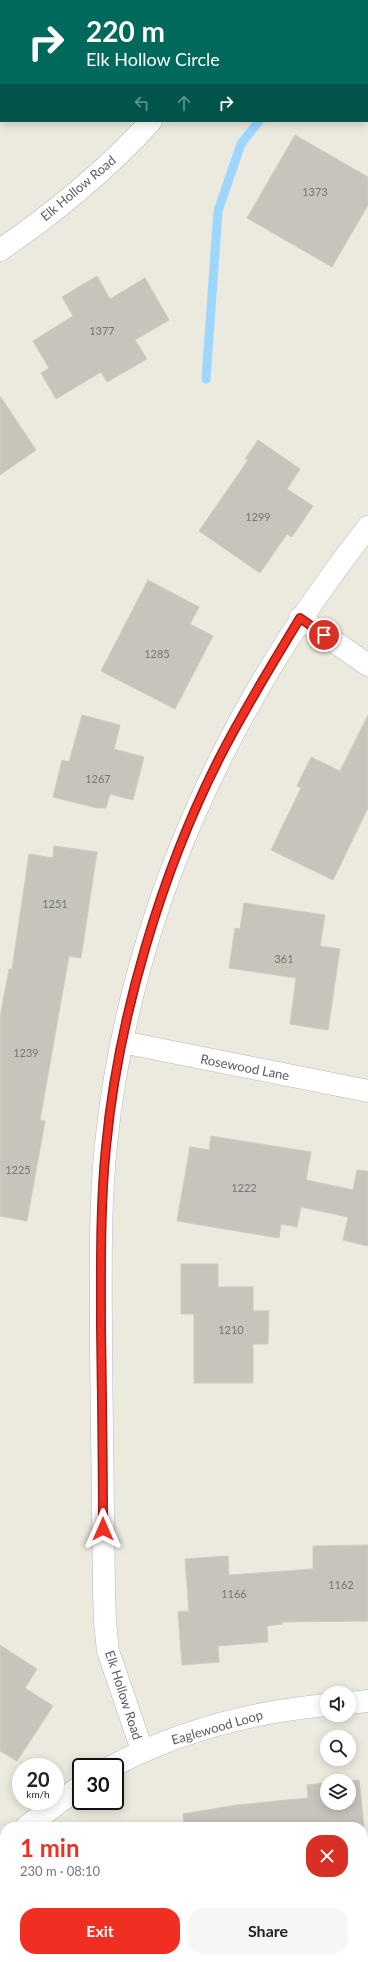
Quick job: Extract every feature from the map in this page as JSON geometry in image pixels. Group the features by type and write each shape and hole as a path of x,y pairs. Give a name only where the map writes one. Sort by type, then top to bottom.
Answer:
{"street":[{"name":"Elk Hollow Road","path":"0,250 105,167 150,122"},
{"name":"Elk Hollow Road","path":"142,1750 108,1651 104,1622 101,1226 106,1146 112,1094 122,1042 147,945 167,881 220,756 257,688 300,618 368,527"},
{"path":"300,618 368,665"},
{"name":"Rosewood Lane","path":"122,1042 368,1091"},
{"path":"356,1703 368,1702"},
{"name":"Eaglewood Loop","path":"124,1760 142,1750 201,1729 264,1713 320,1706"},
{"path":"33,1822 72,1793"}],"building":[{"path":"295,135 368,177 368,205 332,267 247,218"},
{"path":"97,276 110,299 145,278 169,320 135,340 147,359 107,382 101,372 56,399 41,373 49,368 33,341 73,316 62,297"},
{"path":"0,396 36,450 0,475"},
{"path":"258,440 300,469 287,489 313,506 292,537 287,534 260,573 199,531 248,460 245,459"},
{"path":"148,580 199,607 190,624 213,636 175,709 101,671"},
{"path":"82,715 120,725 114,749 144,757 133,800 110,794 106,808 97,808 53,797 62,760 69,762"},
{"path":"368,715 368,808 333,880 271,850 301,788 297,786 311,757 340,771"},
{"path":"54,846 97,852 81,958 69,956 40,1120 45,1121 27,1221 0,1216 0,1018 9,969 12,969 29,854 53,858"},
{"path":"244,903 325,915 320,946 340,949 328,1030 290,1024 296,978 229,968 235,928 240,929"},
{"path":"211,1136 311,1152 306,1180 353,1190 357,1170 368,1171 368,1246 343,1240 348,1217 301,1207 297,1227 281,1224 279,1238 177,1221 190,1147 209,1150"},
{"path":"181,1264 218,1264 218,1287 253,1287 253,1311 269,1311 268,1344 253,1344 253,1383 194,1383 194,1314 181,1314"},
{"path":"368,1545 368,1621 282,1622 282,1624 267,1626 268,1642 218,1646 219,1662 182,1665 178,1612 189,1611 185,1559 228,1556 229,1575 313,1569 313,1546"},
{"path":"0,1645 37,1669 25,1688 53,1706 19,1758 12,1758 0,1751"},
{"path":"356,1780 359,1780 363,1822 184,1822 183,1814 237,1805 308,1798 307,1785 320,1784 320,1810 356,1810"}],"waterway":[{"path":"206,379 218,211 241,144 258,122"}],"route":[{"path":"103,1529 101,1226 106,1146 112,1094 122,1042 147,945 167,881 220,756 257,688 300,618 324,635"}]}
